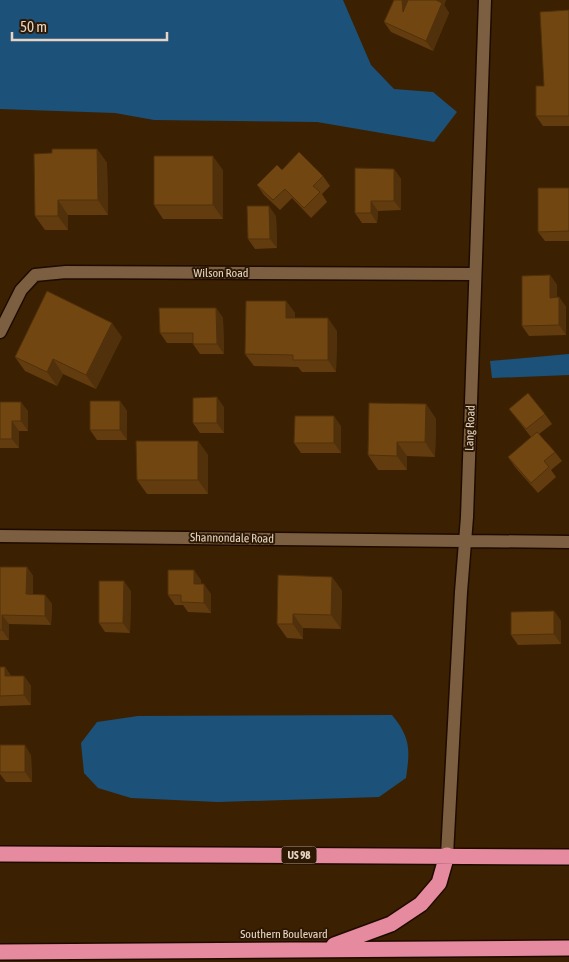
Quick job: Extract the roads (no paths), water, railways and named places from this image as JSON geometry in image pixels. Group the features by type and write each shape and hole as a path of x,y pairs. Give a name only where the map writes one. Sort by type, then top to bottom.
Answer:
{"highway":[{"name":"US 98","path":"0,854 569,857"},
{"path":"323,949 391,924 421,904 439,882 447,855"},
{"name":"Southern Boulevard","path":"0,952 569,948"}],"street":[{"name":"Lang Road","path":"447,855 465,541 485,0"},
{"name":"Wilson Road","path":"0,332 21,290 35,275 66,272 475,274"},
{"name":"Shannondale Road","path":"0,536 569,542"}],"water":[{"path":"0,0 343,0 371,65 394,89 433,92 457,112 434,142 317,122 154,120 115,113 0,109"},
{"path":"569,354 569,375 492,378 490,361"},
{"path":"392,715 403,731 408,745 406,778 379,797 218,802 131,798 98,788 84,773 81,743 97,722 138,716"}]}
